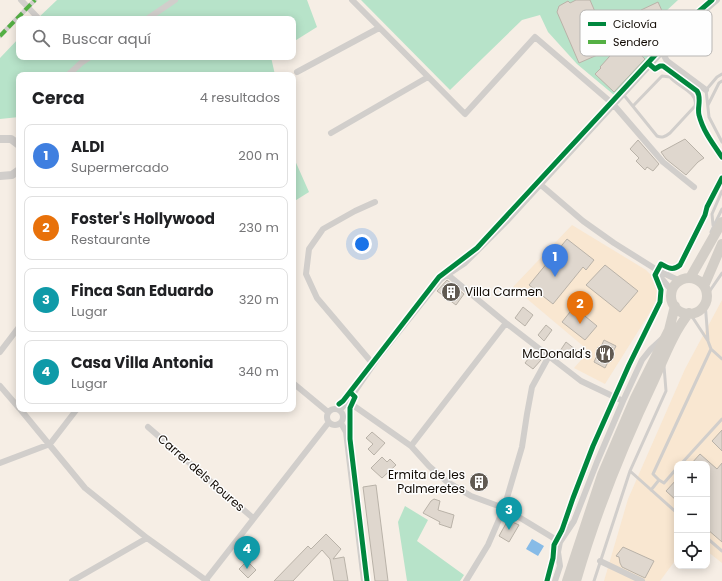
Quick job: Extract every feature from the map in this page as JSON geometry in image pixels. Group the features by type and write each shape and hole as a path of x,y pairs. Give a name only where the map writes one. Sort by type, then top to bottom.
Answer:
{"main road":[{"path":"690,278 707,250 717,224"},
{"path":"705,294 696,280 690,278 680,280 672,290 672,301 681,312 689,313 702,307 722,244"},
{"path":"567,581 602,476 635,398 666,335 672,321 675,306"},
{"path":"576,581 602,500 634,422 676,334 689,313"}],"street":[{"path":"21,0 36,16"},
{"path":"19,16 35,0"},
{"path":"151,16 167,2 175,0"},
{"path":"352,0 465,114 535,38 613,104 663,162 694,187"},
{"path":"705,10 717,0"},
{"path":"0,36 16,19"},
{"path":"297,72 379,28"},
{"path":"340,410 373,364 441,279 465,263 541,185 613,104 658,56"},
{"path":"664,56 667,61 706,90"},
{"path":"71,72 86,60"},
{"path":"331,133 428,77"},
{"path":"0,139 11,139 16,141"},
{"path":"0,176 12,175 16,172"},
{"path":"541,185 583,221 614,243 657,270 680,280"},
{"path":"373,364 316,298 306,274 310,249 323,229 354,211 376,202"},
{"path":"657,270 662,279 672,290"},
{"path":"447,274 506,323 581,381 623,401"},
{"path":"411,446 506,323"},
{"path":"0,352 16,331"},
{"path":"556,581 560,566 558,552 560,542 574,521 623,401 642,360 666,335"},
{"path":"466,581 488,545 504,508 522,447 532,387 549,356"},
{"path":"296,385 328,412"},
{"path":"0,386 16,405"},
{"path":"347,401 411,446 429,466 446,481 471,496 504,508 560,542"},
{"path":"332,409 340,410 344,416 341,423 335,425 329,422 327,417 328,412 332,409"},
{"path":"22,412 50,444 84,488 147,538 206,581 253,518 329,422"},
{"path":"0,463 50,444 75,412"},
{"path":"341,423 346,432 364,581"},
{"name":"Carrer dels Roures","path":"148,427 253,518"},
{"path":"72,581 147,538"},
{"path":"600,562 642,581"}],"lane":[{"path":"722,74 717,77 706,90 709,117 722,142"},
{"path":"623,94 657,136 665,137 695,106 696,102 695,98 686,89 675,83 670,76 662,76 633,106"},
{"path":"708,105 719,83 722,81"},
{"path":"717,224 712,214 722,191"},
{"path":"717,224 722,209"},
{"path":"708,342 705,294 722,273"},
{"path":"689,313 711,349 722,359"},
{"path":"674,471 664,482 659,480 653,474 711,349"},
{"path":"594,581 630,471 666,390 664,359"},
{"path":"684,461 722,419"},
{"path":"630,471 674,509"},
{"path":"651,490 659,480"},
{"path":"710,541 722,551"}],"shaded area":[{"path":"572,225 646,270 653,277 657,288 658,296 654,306 605,384 574,368 589,351 513,287"},
{"path":"722,300 722,563 710,553 710,461 674,461 674,562 660,581 604,581 628,499 685,369"}],"green space":[{"path":"57,0 307,0 317,27 296,40 296,16 40,16"},
{"path":"361,0 678,0 667,10 580,10 580,56 649,56 614,95 577,64 548,32 540,15 522,20 450,90"},
{"path":"16,41 16,60 272,60 274,72 16,72 16,117 0,119 0,58"},
{"path":"296,163 309,192 296,200"},
{"path":"405,506 428,520 417,541 464,575 460,581 407,581 398,522"}],"water":[{"path":"532,539 544,546 538,556 526,549"}],"building":[{"path":"576,0 590,0 594,10 580,10 580,56 595,56 579,63 557,12 559,6 568,1 570,3"},
{"path":"658,2 662,10 641,10"},
{"path":"610,56 642,56 645,59 614,92 595,74 601,68 600,67"},
{"path":"685,139 704,158 698,162 686,175 666,159 661,152"},
{"path":"638,140 659,164 653,171 647,167 645,170 636,161 639,158 630,149"},
{"path":"567,239 594,260 586,270 583,267 553,304 529,285"},
{"path":"605,265 638,291 620,312 586,285"},
{"name":"Villa Carmen","path":"447,280 464,294 456,305 437,291"},
{"path":"523,307 533,315 525,326 515,318"},
{"path":"574,307 597,326 585,340 562,322"},
{"path":"546,325 552,330 544,341 538,335"},
{"name":"McDonald's","path":"604,340 616,346 605,368 594,362"},
{"path":"566,342 576,350 569,359 560,351"},
{"path":"532,354 541,360 533,369 525,363"},
{"path":"722,430 722,451 712,441"},
{"path":"372,432 385,443 374,455 368,449 373,444 366,438"},
{"path":"700,454 708,461 694,461"},
{"path":"382,457 387,462 390,459 396,465 382,478 371,468"},
{"path":"710,463 717,469 722,463 722,542 710,532"},
{"name":"Ermita de les Palmeretes","path":"478,475 486,480 480,489 471,483"},
{"path":"674,482 674,498 666,491"},
{"path":"376,485 388,581 375,581 363,487"},
{"path":"434,499 440,501 438,510 454,515 451,528 439,524 440,522 423,513"},
{"path":"508,520 519,525 509,542 499,536"},
{"path":"326,534 341,549 333,559 344,557 348,581 334,581 330,559 322,550 293,581 274,581 308,546 311,549"},
{"path":"623,547 654,561 645,578 622,567 619,557 616,556"},
{"path":"247,561 256,570 248,578 239,569"}],"marked path":[{"path":"19,16 35,0"},
{"path":"0,36 16,20"}],"cycle path":[{"path":"700,10 712,0"},
{"path":"339,404 343,401 439,277 477,248 654,56"},
{"path":"648,63 655,69 663,66 697,91 701,121 722,157"},
{"path":"547,581 553,558 554,545 562,530 593,446 629,365 660,302 661,290 655,275 661,264 668,268 673,268 680,265 722,178"},
{"path":"350,392 355,397 350,408 350,439 367,581"}],"place":[{"name":"ALDI","path":"555,277"},
{"name":"Villa Carmen","path":"451,292"},
{"name":"Foster's Hollywood","path":"580,324"},
{"name":"McDonald's","path":"605,354"},
{"name":"Ermita de les Palmeretes","path":"479,482"},
{"name":"Finca San Eduardo","path":"509,530"},
{"name":"Casa Villa Antonia","path":"247,569"}]}
